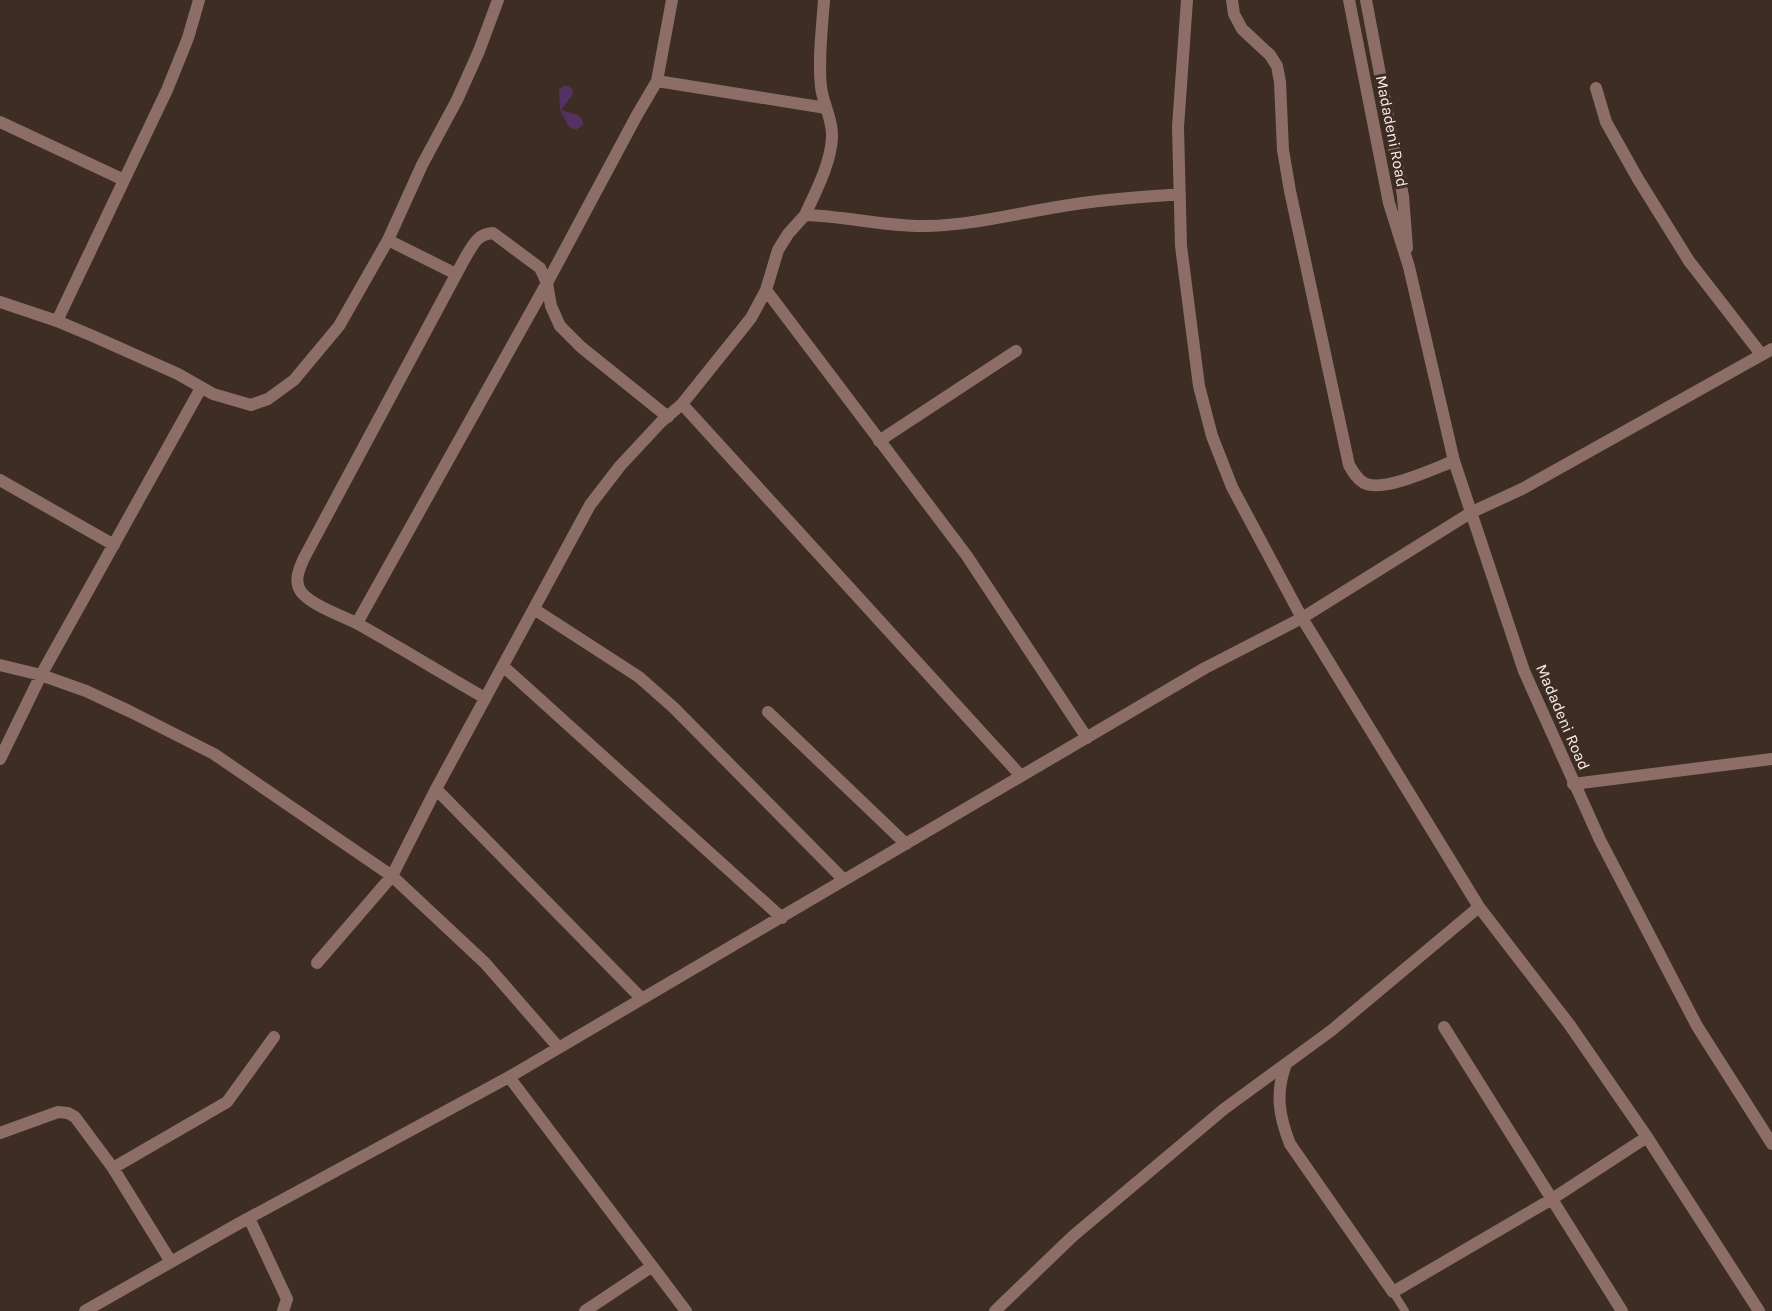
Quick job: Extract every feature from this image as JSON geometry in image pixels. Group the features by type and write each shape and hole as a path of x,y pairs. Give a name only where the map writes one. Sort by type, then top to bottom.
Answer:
{"street":[{"path":"57,321 167,90 188,38 199,0"},
{"path":"0,302 57,321 177,374 213,394 251,405 268,399 294,380 339,326 388,240 418,173 444,128 479,51 498,0"},
{"path":"357,623 657,81 672,0"},
{"path":"316,963 392,876 436,789 590,505 620,466 682,404 751,318 766,290 778,250 788,234 805,215 818,187 830,148 832,124 826,108 819,69 824,0"},
{"path":"1187,0 1178,127 1181,246 1199,386 1212,436 1232,487 1302,618 1479,907 1569,1024 1647,1137 1759,1311"},
{"path":"1232,0 1234,14 1242,29 1277,66 1280,82 1283,150 1290,190 1349,465 1365,484 1375,486 1397,482 1454,461"},
{"name":"Madadeni Road","path":"1349,0 1389,203 1409,267 1454,461 1524,671 1600,840 1697,1026 1772,1144"},
{"name":"Madadeni Road","path":"1366,0 1403,196 1409,267"},
{"path":"657,81 826,108"},
{"path":"86,1311 249,1218 509,1077 1205,668 1302,618 1472,512 1522,489 1766,351 1689,261 1606,122 1596,87"},
{"path":"0,122 124,180"},
{"path":"805,215 897,226 929,226 970,222 1078,203 1180,194"},
{"path":"485,698 303,594 299,588 297,574 456,274 478,237 493,233 540,268 547,283 551,306 560,327 580,347 668,417"},
{"path":"388,240 456,274"},
{"path":"766,290 967,556 1087,738"},
{"path":"879,441 1016,351"},
{"path":"0,759 41,675 201,388"},
{"path":"682,404 1021,776"},
{"path":"0,480 114,545"},
{"path":"534,609 639,677 654,690 844,880"},
{"path":"0,665 41,675 86,691 214,754 392,876 485,963 559,1048"},
{"path":"502,666 782,918"},
{"path":"768,712 906,844"},
{"path":"1574,784 1772,759"},
{"path":"436,789 642,999"},
{"path":"995,1311 1073,1236 1224,1109 1332,1030 1479,907"},
{"path":"1444,1027 1622,1311"},
{"path":"113,1168 227,1102 274,1037"},
{"path":"1286,1063 1280,1079 1278,1099 1281,1122 1290,1144 1393,1292 1552,1199 1647,1137"},
{"path":"509,1077 686,1311"},
{"path":"0,1133 58,1112 68,1113 78,1120 113,1168 171,1262"},
{"path":"249,1218 287,1299 283,1311"},
{"path":"585,1311 651,1267"}],"lane":[{"path":"1393,1292 1405,1311"}],"building":[{"path":"564,86 569,86 573,94 561,110 578,115 582,119 583,125 576,130 569,127 560,110 559,90"}]}
